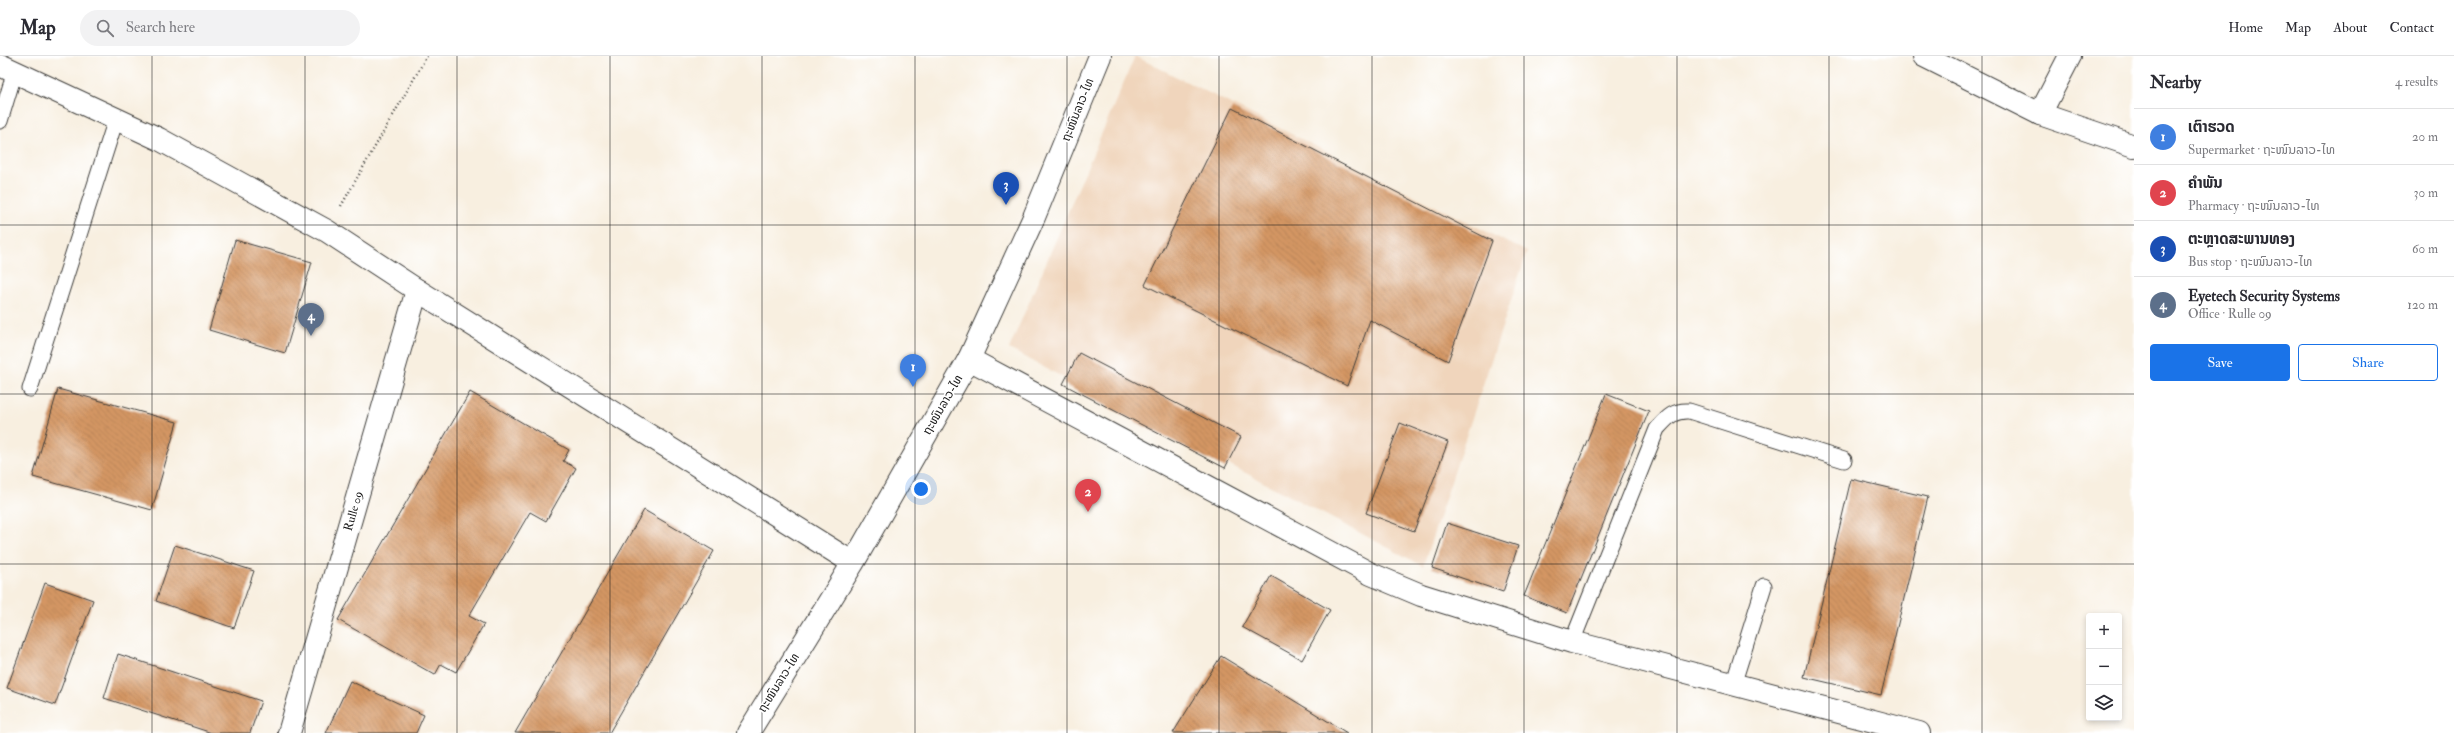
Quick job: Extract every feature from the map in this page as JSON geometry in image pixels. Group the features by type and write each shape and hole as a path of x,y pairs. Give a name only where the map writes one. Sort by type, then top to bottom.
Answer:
{"street":[{"name":"ຖະໜົນລາວ-ໄທ","path":"748,733 852,563 969,359 1034,217 1100,56"},
{"path":"1924,56 2040,114 2134,146"},
{"path":"2040,114 2070,56"},
{"path":"8,68 159,139 327,231 417,290 852,563"},
{"name":"Rulle 09","path":"289,733 417,290"},
{"path":"969,359 1371,574 1421,595 1572,642 1919,733"}],"lane":[{"path":"0,121 8,68"},
{"path":"30,390 116,119"},
{"path":"1572,642 1657,429 1668,415 1679,410 1689,411 1844,460"},
{"path":"1733,685 1764,586"}],"path":[{"path":"327,231 427,56"}],"shaded area":[{"path":"1135,56 1527,252 1423,566 1009,349"}],"building":[{"path":"1232,108 1492,241 1448,361 1370,320 1347,386 1145,285"},
{"path":"235,240 312,262 285,353 209,330"},
{"path":"1079,353 1241,437 1225,468 1063,384"},
{"path":"58,389 177,422 152,510 33,477"},
{"path":"470,392 569,450 563,461 576,468 546,521 530,512 469,616 484,624 456,672 441,664 435,675 338,620"},
{"path":"1606,394 1649,411 1567,613 1524,596"},
{"path":"1400,423 1448,442 1414,531 1366,513"},
{"path":"1851,479 1928,497 1881,695 1804,677"},
{"path":"644,510 714,551 609,733 515,733"},
{"path":"1447,523 1518,546 1503,592 1432,568"},
{"path":"175,545 254,571 234,628 156,601"},
{"path":"1271,576 1330,610 1302,660 1242,627"},
{"path":"45,583 93,600 55,705 7,688"},
{"path":"118,654 261,701 250,733 212,733 104,698"},
{"path":"1221,656 1347,733 1173,733"},
{"path":"350,681 424,715 416,733 326,733"}],"place":[{"name":"ຕະຫຼາດສະພານທອງ","path":"1006,205"},
{"name":"Eyetech Security Systems","path":"311,336"},
{"name":"ເຕົາຮວດ","path":"913,387"},
{"name":"ຄໍາພັນ","path":"1088,512"}]}
